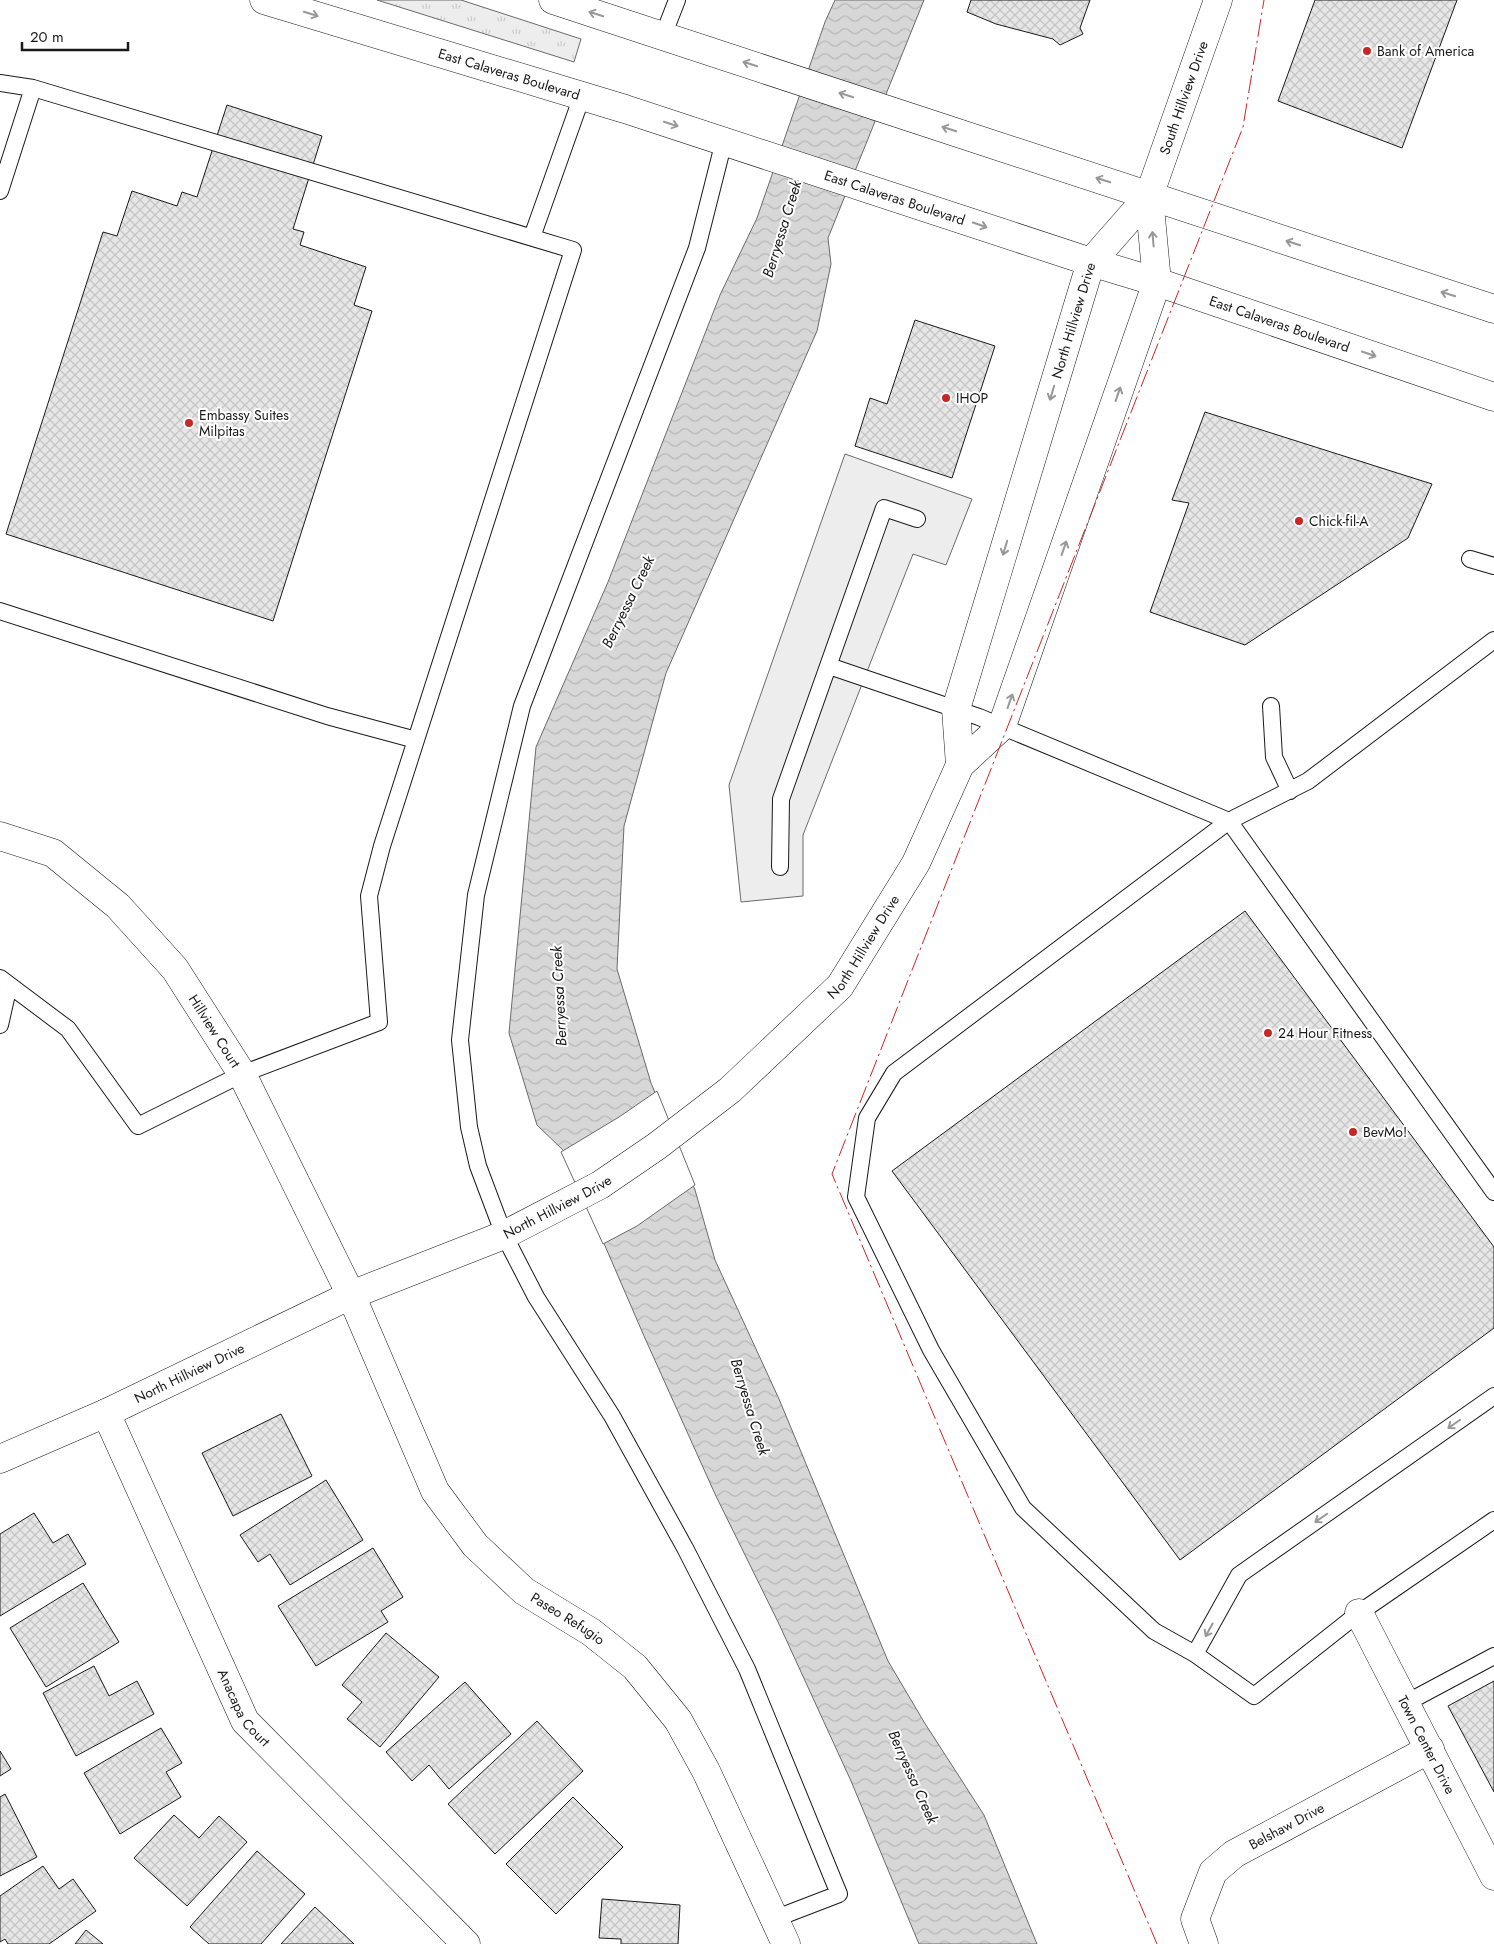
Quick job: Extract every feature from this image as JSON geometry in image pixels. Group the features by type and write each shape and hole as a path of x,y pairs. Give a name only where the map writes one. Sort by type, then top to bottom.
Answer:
{"main road":[{"name":"East Calaveras Boulevard","path":"264,0 724,141 1157,282 1494,397"},
{"path":"553,0 1494,309"},
{"name":"South Hillview Drive","path":"1149,196 1218,0"},
{"name":"North Hillview Drive","path":"960,765 956,709 1091,262 1149,196"},
{"name":"North Hillview Drive","path":"0,1459 106,1413 351,1295 504,1235 600,1185 716,1102 840,986 916,863 960,765 1002,726 1157,282 1149,196"},
{"name":"Hillview Court","path":"0,836 53,853 118,906 175,969 242,1074 351,1295"},
{"name":"Paseo Refugio","path":"351,1295 436,1491 475,1545 524,1591 591,1632 635,1667 678,1720 706,1772 786,1944"},
{"name":"Anacapa Court","path":"106,1413 245,1722 466,1944"},
{"name":"Town Center Drive","path":"1359,1613 1494,1876"},
{"name":"Belshaw Drive","path":"1204,1944 1195,1919 1213,1872 1234,1854 1430,1749"}],"lane":[{"path":"662,36 677,0"},
{"path":"0,83 33,88 573,250 382,846 369,896 379,1022 242,1074 138,1126 68,1029 4,981"},
{"path":"0,191 33,88"},
{"path":"532,237 582,96"},
{"path":"724,141 697,248 522,706 476,895 460,1040 469,1127 478,1166 504,1235 536,1297 612,1416 685,1548 747,1669 839,1894 774,1919"},
{"path":"780,866 780,799 884,508 917,519"},
{"path":"1470,559 1494,566"},
{"path":"0,612 327,716 416,740"},
{"path":"1494,640 1308,781 1229,821 894,1073 868,1118 856,1197 931,1350 1023,1508 1154,1632 1195,1654 1254,1696 1359,1613 1494,1520"},
{"path":"829,666 1002,726 1229,821 1494,1192"},
{"path":"1271,706 1274,757 1290,791"},
{"path":"0,1025 4,981"},
{"path":"1195,1654 1239,1575 1494,1396"},
{"path":"1406,1703 1494,1656"}],"green space":[{"path":"377,0 461,0 581,39 574,62"}],"shaded area":[{"path":"845,454 972,499 946,565 913,554 803,835 803,896 741,902 729,785"}],"water":[{"name":"Berryessa Creek","path":"835,0 924,0 828,238 831,264 817,331 666,673 624,826 617,969 651,1083 695,1190 715,1260 779,1399 888,1661 924,1722 984,1815 1037,1944 919,1944 851,1781 779,1624 715,1494 564,1151 537,1125 509,1033 536,747 608,582 720,295 757,218 825,22"}],"pier":[{"path":"657,1091 695,1185 637,1226 603,1244 561,1152 619,1117"}],"building":[{"path":"971,0 1090,0 1080,28 1083,34 1060,45 1053,39 996,24 967,12"},
{"name":"Bank of America","path":"1315,0 1457,0 1402,148 1278,101"},
{"name":"Embassy Suites Milpitas","path":"227,105 322,136 293,229 304,232 300,245 366,267 354,305 372,311 273,621 6,534 103,232 117,236 132,191 177,206 182,192 197,197"},
{"path":"915,320 995,346 952,478 855,446 870,398 887,404"},
{"name":"Chick-fil-A","path":"1205,412 1432,484 1408,538 1245,645 1150,612 1189,503 1172,500"},
{"path":"1245,911 1494,1247 1494,1328 1180,1560 892,1171"},
{"path":"281,1414 312,1476 233,1516 202,1453"},
{"path":"326,1480 363,1540 290,1585 270,1554 258,1562 240,1535"},
{"path":"34,1513 53,1543 68,1534 86,1564 0,1616 0,1534"},
{"path":"373,1548 403,1597 381,1611 388,1622 316,1666 278,1606"},
{"path":"83,1583 119,1642 46,1687 10,1628"},
{"path":"386,1633 439,1677 380,1747 347,1719 362,1702 342,1685"},
{"path":"94,1666 109,1696 137,1681 154,1714 76,1756 43,1693"},
{"path":"1494,1681 1494,1792 1448,1706"},
{"path":"465,1682 511,1734 449,1789 429,1765 412,1781 386,1752"},
{"path":"537,1721 583,1771 495,1854 448,1804"},
{"path":"161,1728 182,1763 166,1772 181,1797 120,1834 84,1773"},
{"path":"0,1751 11,1769 0,1776"},
{"path":"5,1794 37,1857 0,1876 0,1797"},
{"path":"573,1797 623,1847 556,1914 506,1864"},
{"path":"174,1815 199,1838 219,1816 247,1842 187,1906 134,1858"},
{"path":"257,1851 305,1894 261,1944 209,1944 190,1927"},
{"path":"43,1866 59,1889 73,1879 96,1911 49,1944 8,1944 5,1939 0,1942 0,1896"},
{"path":"602,1899 680,1905 678,1944 621,1944 621,1939 599,1938"},
{"path":"315,1907 354,1944 281,1944"},
{"path":"86,1930 103,1944 75,1944"}],"power":[{"path":"1157,1944 832,1174 1243,127 1264,0"}],"place":[{"name":"Bank of America","path":"1367,51"},
{"name":"IHOP","path":"946,398"},
{"name":"Embassy Suites Milpitas","path":"189,423"},
{"name":"Chick-fil-A","path":"1299,521"},
{"name":"24 Hour Fitness","path":"1268,1033"},
{"name":"BevMo!","path":"1353,1132"}]}
